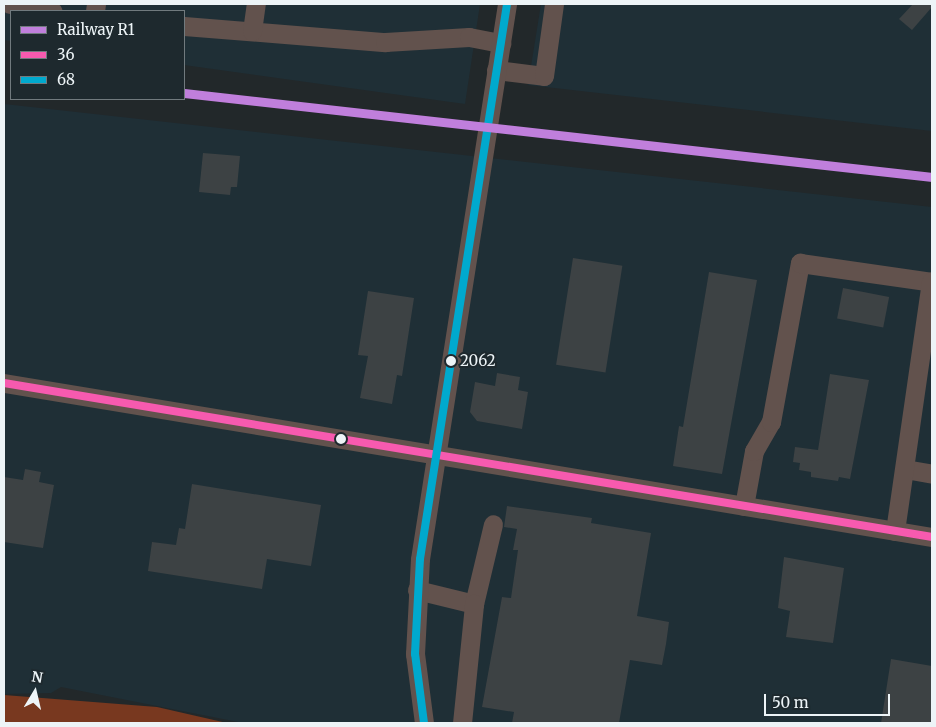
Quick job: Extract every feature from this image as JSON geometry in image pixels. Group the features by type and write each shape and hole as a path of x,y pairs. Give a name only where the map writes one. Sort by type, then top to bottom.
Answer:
{"street":[{"path":"10,4 43,8"},
{"path":"252,31 256,4"},
{"path":"429,723 415,654 417,590 436,455 507,4"},
{"path":"496,70 544,76 554,4"},
{"path":"185,26 385,42 469,38 501,42"},
{"path":"744,506 754,451 771,422 800,263 932,282 895,531"},
{"path":"4,383 932,537"},
{"path":"905,469 932,474"},
{"path":"462,723 474,604 493,524"},
{"path":"417,590 474,604"}],"shaded area":[{"path":"4,4 480,4 465,104 185,65 185,10 10,10 10,41 4,40"},
{"path":"541,4 932,4 932,131 528,85"},
{"path":"4,104 932,207 932,723 243,723 61,687 51,693 4,694"},
{"path":"4,695 157,707 227,723 4,723"}],"building":[{"path":"913,4 932,4 932,7 912,30 899,19"},
{"path":"203,153 240,156 237,187 231,187 230,195 199,192"},
{"path":"573,258 622,266 605,372 556,365"},
{"path":"709,272 757,280 722,474 673,466 679,426 683,427"},
{"path":"843,288 889,297 883,327 837,318"},
{"path":"368,291 414,298 402,376 397,375 392,404 360,398 368,356 358,355"},
{"path":"497,373 520,377 518,390 528,392 522,429 477,421 470,412 475,382 495,386"},
{"path":"830,374 869,380 850,479 839,477 838,481 811,477 811,472 799,470 800,463 793,462 795,447 818,450"},
{"path":"25,469 41,472 39,482 54,485 43,548 4,542 4,477 23,480"},
{"path":"192,484 321,505 311,566 267,559 262,589 148,571 152,542 176,545 179,528 185,529"},
{"path":"507,506 592,518 591,523 651,533 637,616 669,622 666,644 662,665 630,660 619,723 512,723 514,712 482,707 502,597 511,598 518,550 513,550 517,529 504,527"},
{"path":"784,557 844,568 833,643 786,637 790,611 778,608"},
{"path":"891,659 932,666 932,723 881,723"}],"rail line":[{"name":"R1","path":"185,93 932,177"}],"transit line":[{"name":"68","path":"424,723 415,654 420,559 507,4"},
{"name":"36","path":"4,383 932,537"}],"place":[{"name":"2062","path":"451,361"}]}
